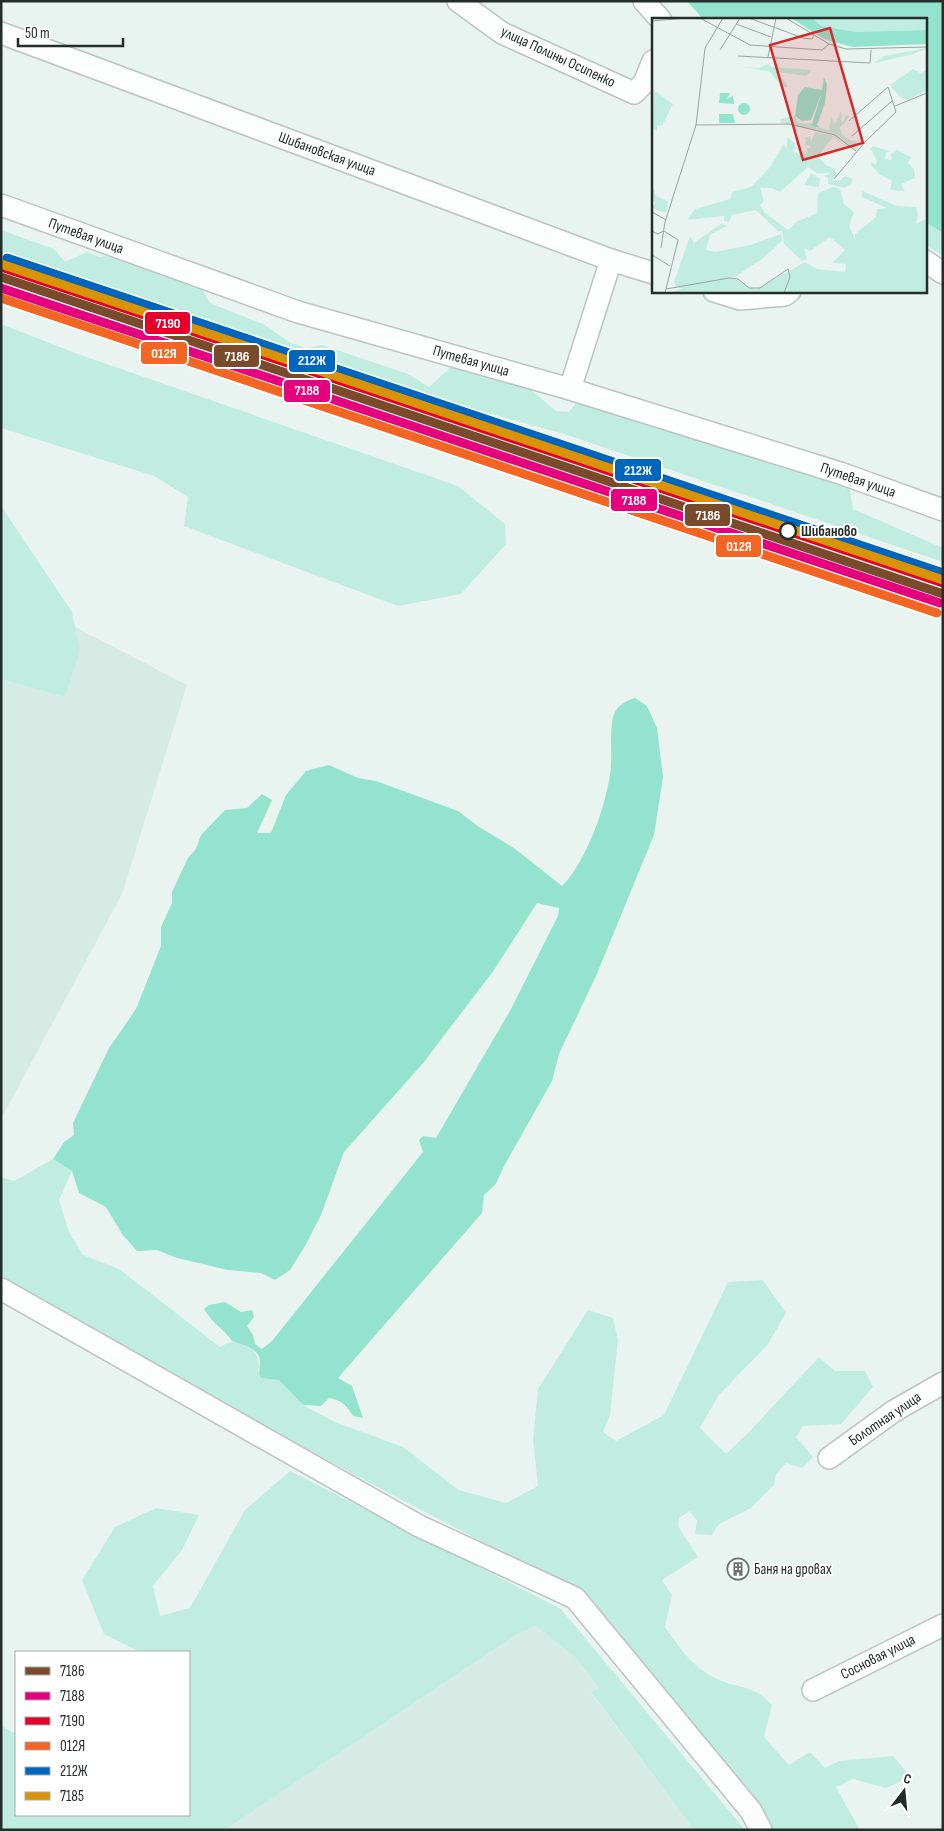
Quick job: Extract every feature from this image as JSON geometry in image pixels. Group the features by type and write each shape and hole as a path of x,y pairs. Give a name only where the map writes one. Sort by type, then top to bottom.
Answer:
{"street":[{"name":"улица Полины Осипенко","path":"458,1 502,33 634,94 644,83 652,63"},
{"path":"644,1 659,18"},
{"name":"Шибановская улица","path":"1,33 611,260 652,273"},
{"name":"Путевая улица","path":"1,205 298,312 570,389 831,470 943,510"},
{"path":"570,389 611,260"},
{"path":"926,262 943,273"},
{"path":"717,292 740,299 785,294 788,292"},
{"path":"1,1288 419,1526 575,1598 751,1811 761,1830"},
{"name":"Болотная улица","path":"829,1458 894,1411 943,1383"},
{"name":"Сосновая улица","path":"813,1690 943,1625"}],"shaded area":[{"path":"687,1 943,1 943,233 926,223 926,18 702,18"},
{"path":"926,223 943,233 943,256 926,245"},
{"path":"1,230 54,249 65,262 87,252 99,257 120,255 198,282 210,303 263,324 291,343 306,348 322,345 408,374 429,387 455,363 525,385 556,411 569,412 580,398 849,485 853,509 943,548 943,562 564,434 387,385 1,256"},
{"path":"1,324 78,354 458,486 505,524 506,544 461,594 398,606 184,526 188,497 154,476 1,428"},
{"path":"1,506 72,612 80,651 65,697 1,679"},
{"path":"1,599 73,626 187,685 122,894 1,1119"},
{"path":"635,698 647,706 657,728 663,777 654,835 596,976 559,1054 552,1081 496,1184 484,1195 482,1213 338,1378 352,1386 363,1418 353,1416 344,1404 334,1399 329,1398 321,1406 303,1405 279,1380 261,1378 259,1372 260,1362 257,1353 250,1347 232,1341 204,1309 209,1305 225,1302 241,1312 252,1310 254,1317 247,1326 253,1335 255,1344 262,1349 272,1341 423,1152 419,1140 423,1136 436,1138 511,1009 558,916 559,908 537,903 494,970 424,1062 344,1152 321,1215 305,1246 290,1270 275,1280 261,1273 228,1270 177,1258 157,1250 137,1251 122,1234 106,1207 79,1193 72,1171 53,1159 64,1142 74,1135 73,1123 109,1048 136,1009 161,946 161,927 172,903 172,892 188,858 196,849 201,835 225,810 247,808 262,794 272,800 257,833 271,833 286,795 306,771 329,765 358,778 376,781 458,811 479,827 514,848 562,886 579,863 593,834 604,803 610,775 611,731 614,713 621,704"},
{"path":"53,1159 72,1171 59,1200 69,1232 83,1255 119,1269 220,1347 237,1341 248,1345 258,1359 258,1371 279,1380 303,1405 335,1422 403,1447 459,1490 506,1503 538,1486 533,1440 538,1389 588,1310 613,1318 618,1340 610,1415 603,1432 616,1441 664,1415 728,1282 763,1280 786,1313 768,1344 718,1396 700,1428 726,1454 819,1357 835,1371 865,1371 873,1387 841,1424 803,1426 796,1437 813,1457 802,1468 786,1463 776,1474 774,1485 751,1508 719,1524 712,1535 695,1534 697,1521 690,1511 679,1518 678,1526 698,1557 662,1580 672,1595 665,1627 675,1642 698,1667 721,1681 758,1693 772,1705 764,1737 789,1765 810,1752 825,1768 839,1761 893,1756 906,1771 900,1782 886,1788 853,1779 836,1787 860,1830 765,1830 577,1591 379,1488 98,1335 1,1276 1,1177 14,1181"},
{"path":"290,1471 561,1609 745,1830 694,1830 591,1692 599,1688 577,1659 536,1626 516,1635 225,1830 1,1830 1,1726 15,1733 15,1816 190,1816 190,1651 138,1651 104,1634 82,1580 115,1527 156,1508 199,1515 182,1550 153,1586 160,1616 190,1608 245,1510"},
{"path":"536,1626 577,1659 599,1688 591,1693 694,1830 225,1830 516,1635"}],"transit line":[{"name":"212Ж","path":"7,258 943,573"},
{"name":"7185","path":"1,264 943,580"},
{"name":"7190","path":"4,268 943,583"},
{"name":"7186","path":"1,277 943,594"},
{"name":"7188","path":"1,288 940,603"},
{"name":"012Я","path":"1,298 937,613"}],"place":[{"name":"Шибаново","path":"788,531"},
{"name":"Баня на дровах","path":"738,1569"}]}
